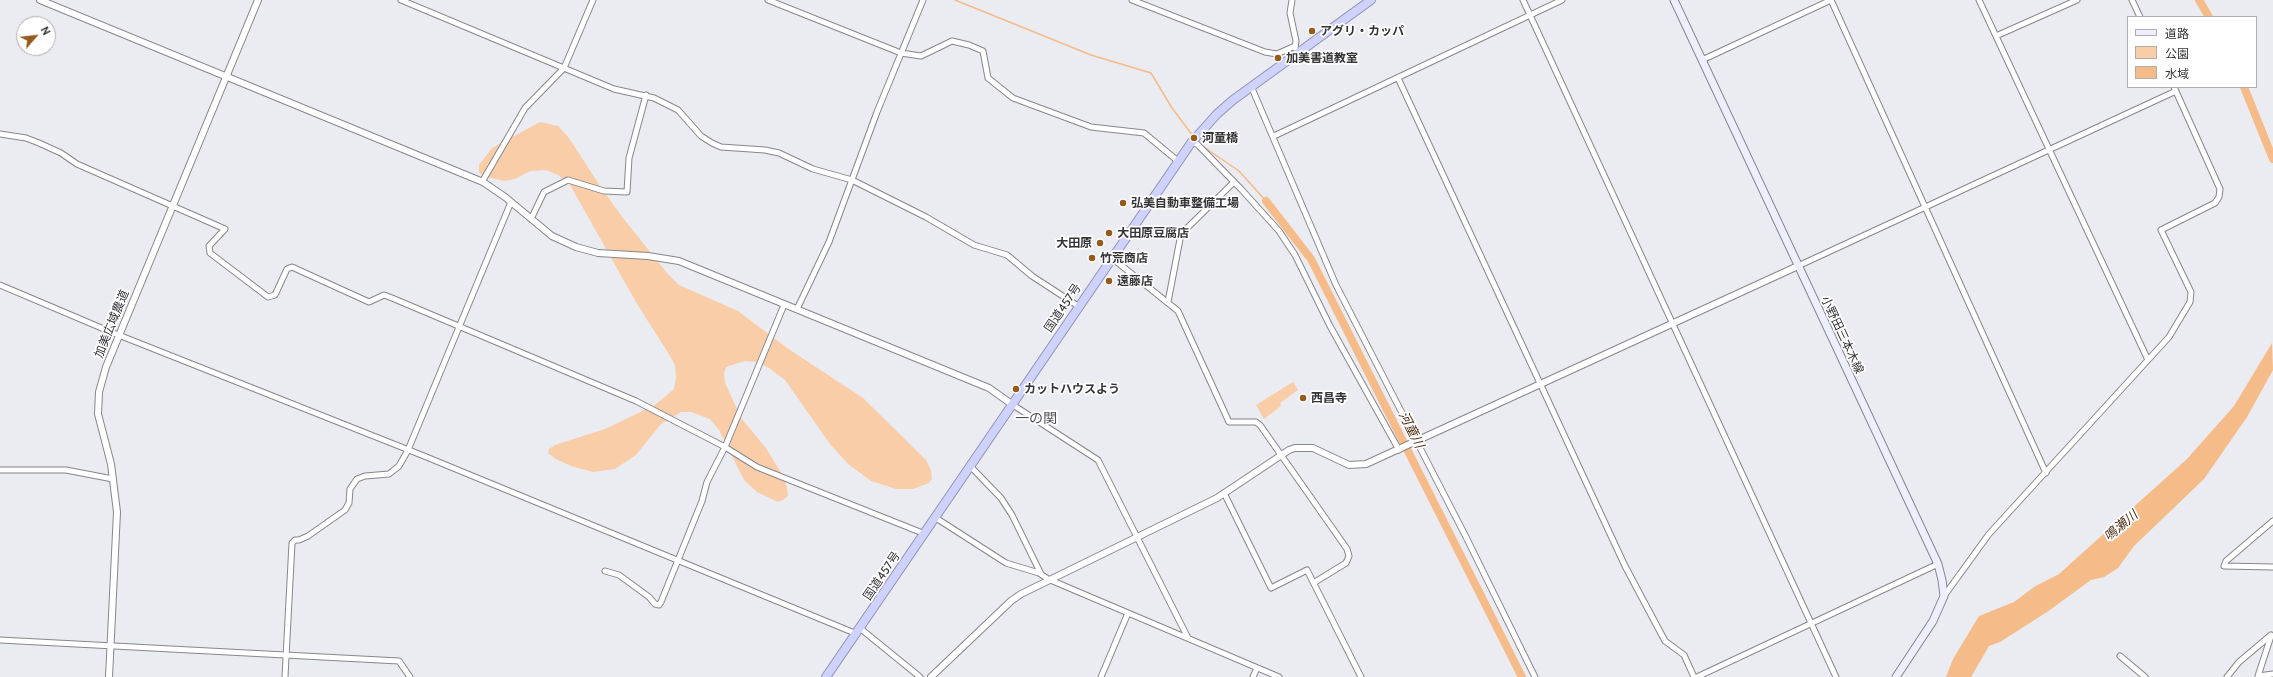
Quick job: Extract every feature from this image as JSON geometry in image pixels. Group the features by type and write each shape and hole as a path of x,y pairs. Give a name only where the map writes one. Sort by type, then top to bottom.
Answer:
{"highway":[{"name":"国道457号","path":"826,677 1014,405 1078,306 1179,162 1191,142 1206,125 1251,86 1296,50 1366,1"}],"main road":[{"name":"小野田三本木線","path":"1674,0 1938,564 1944,596"},
{"path":"1896,677 1933,621 1944,596"}],"street":[{"path":"40,0 482,182 511,202 552,236 576,247 598,253 648,256 679,261 989,388 1098,460 1188,638"},
{"name":"加美広域農道","path":"109,677 117,535 113,479 98,414 100,385 172,206 258,0"},
{"path":"401,0 621,91 646,95 678,110 701,136 721,147 765,150 779,153 813,168 852,180 926,217 974,245 1007,254 1032,276 1078,306"},
{"path":"482,182 525,108 564,68 593,0"},
{"path":"768,0 900,53 922,56 952,41 969,45 983,52 988,78 1013,98 1091,127 1144,133 1179,162"},
{"path":"798,309 829,242 900,53 923,0"},
{"path":"1132,0 1265,52 1277,54 1296,50 1296,42 1290,14 1292,0"},
{"path":"1523,0 1674,324 1810,624 1836,677"},
{"path":"1274,136 1531,16 1562,0"},
{"path":"1702,60 1831,0 2046,473"},
{"path":"1979,0 2148,360"},
{"path":"1996,36 2077,0"},
{"path":"2132,0 2140,16"},
{"path":"1398,78 1625,566 1665,641 1684,655 1696,677 1938,564"},
{"path":"1251,86 1274,136 1336,285 1534,677"},
{"path":"934,676 1011,601 1048,579 1137,538 1224,494 1281,454 1295,448 1313,448 1355,466 1366,464 1401,450 2049,150 2175,89 2220,189 2220,193 2215,203 2161,230 2192,297 2169,337 1989,534 1944,596"},
{"path":"531,219 544,192 568,180 604,191 626,192 629,158 646,95"},
{"path":"0,134 26,138 39,143 61,153 77,164 224,229 209,246 210,253 268,297 275,295 288,269 292,267 370,302 384,295 461,326 636,401 725,447 757,467 925,534"},
{"path":"1191,142 1197,144 1266,215 1295,255 1330,326 1401,450"},
{"path":"1168,302 1181,234 1234,182"},
{"path":"285,677 292,543 295,540 308,536 345,510 349,503 350,489 355,481 365,476 384,476 392,473 399,466 408,450 461,326 511,202"},
{"path":"1112,258 1178,311 1229,422 1258,423 1348,552 1346,563 1314,582"},
{"path":"0,284 120,335 678,560 859,631 920,677"},
{"path":"605,571 620,575 659,605 702,501 707,482 725,447 784,305"},
{"path":"971,467 1001,498 1012,515 1042,575"},
{"path":"0,470 66,470 113,479"},
{"path":"1224,494 1271,588 1307,570 1361,677"},
{"path":"936,518 1006,563 1042,575 1048,579 1279,677"},
{"path":"2273,521 2226,561 2224,566 2273,567"},
{"path":"1101,677 1128,613"},
{"path":"2272,633 2258,676 2273,674"},
{"path":"2227,677 2239,662 2272,633"},
{"path":"0,640 399,661 410,677"},
{"path":"2120,656 2145,677"},
{"path":"1253,677 1257,668"}],"green space":[{"path":"540,122 558,126 569,138 623,218 667,273 679,285 738,311 790,350 863,398 926,460 931,470 932,479 929,483 913,489 896,489 871,481 848,464 830,444 785,380 769,368 757,362 745,361 726,367 724,373 725,383 741,418 766,448 783,476 787,487 788,496 783,500 778,502 757,492 744,480 719,430 710,419 691,412 681,412 661,424 636,455 615,469 593,472 571,466 556,459 548,453 549,449 555,445 605,429 655,405 674,389 676,378 675,365 637,304 569,183 558,175 546,170 530,171 515,179 504,181 487,177 479,173 479,165 492,148"},
{"path":"1293,382 1298,390 1280,403 1281,406 1264,419 1256,405"}],"water":[{"name":"鳴瀬川","path":"2272,343 2273,370 2247,417 2204,479 2134,546 2118,568 2104,577 2091,580 2047,612 2000,642 1989,646 1971,677 1946,677 1953,659 1979,616 2014,602 2034,587 2059,574 2187,459 2234,406"}],"waterway":[{"path":"955,0 1091,55 1151,73 1172,108 1193,136"},
{"path":"2199,0 2208,16"},
{"path":"2244,88 2273,159"},
{"path":"1201,145 1239,171 1266,201"},
{"name":"河童川","path":"1266,201 1311,259 1522,677"}],"place":[{"name":"アグリ・カッパ","path":"1312,31"},
{"name":"加美書道教室","path":"1278,58"},
{"name":"河童橋","path":"1194,138"},
{"name":"弘美自動車整備工場","path":"1123,203"},
{"name":"大田原豆腐店","path":"1109,233"},
{"name":"大田原","path":"1100,243"},
{"name":"竹荒商店","path":"1092,258"},
{"name":"遠藤店","path":"1109,281"},
{"name":"カットハウスよう","path":"1016,389"},
{"name":"西昌寺","path":"1303,398"}],"district":[{"name":"一の関","path":"1036,419"}]}
